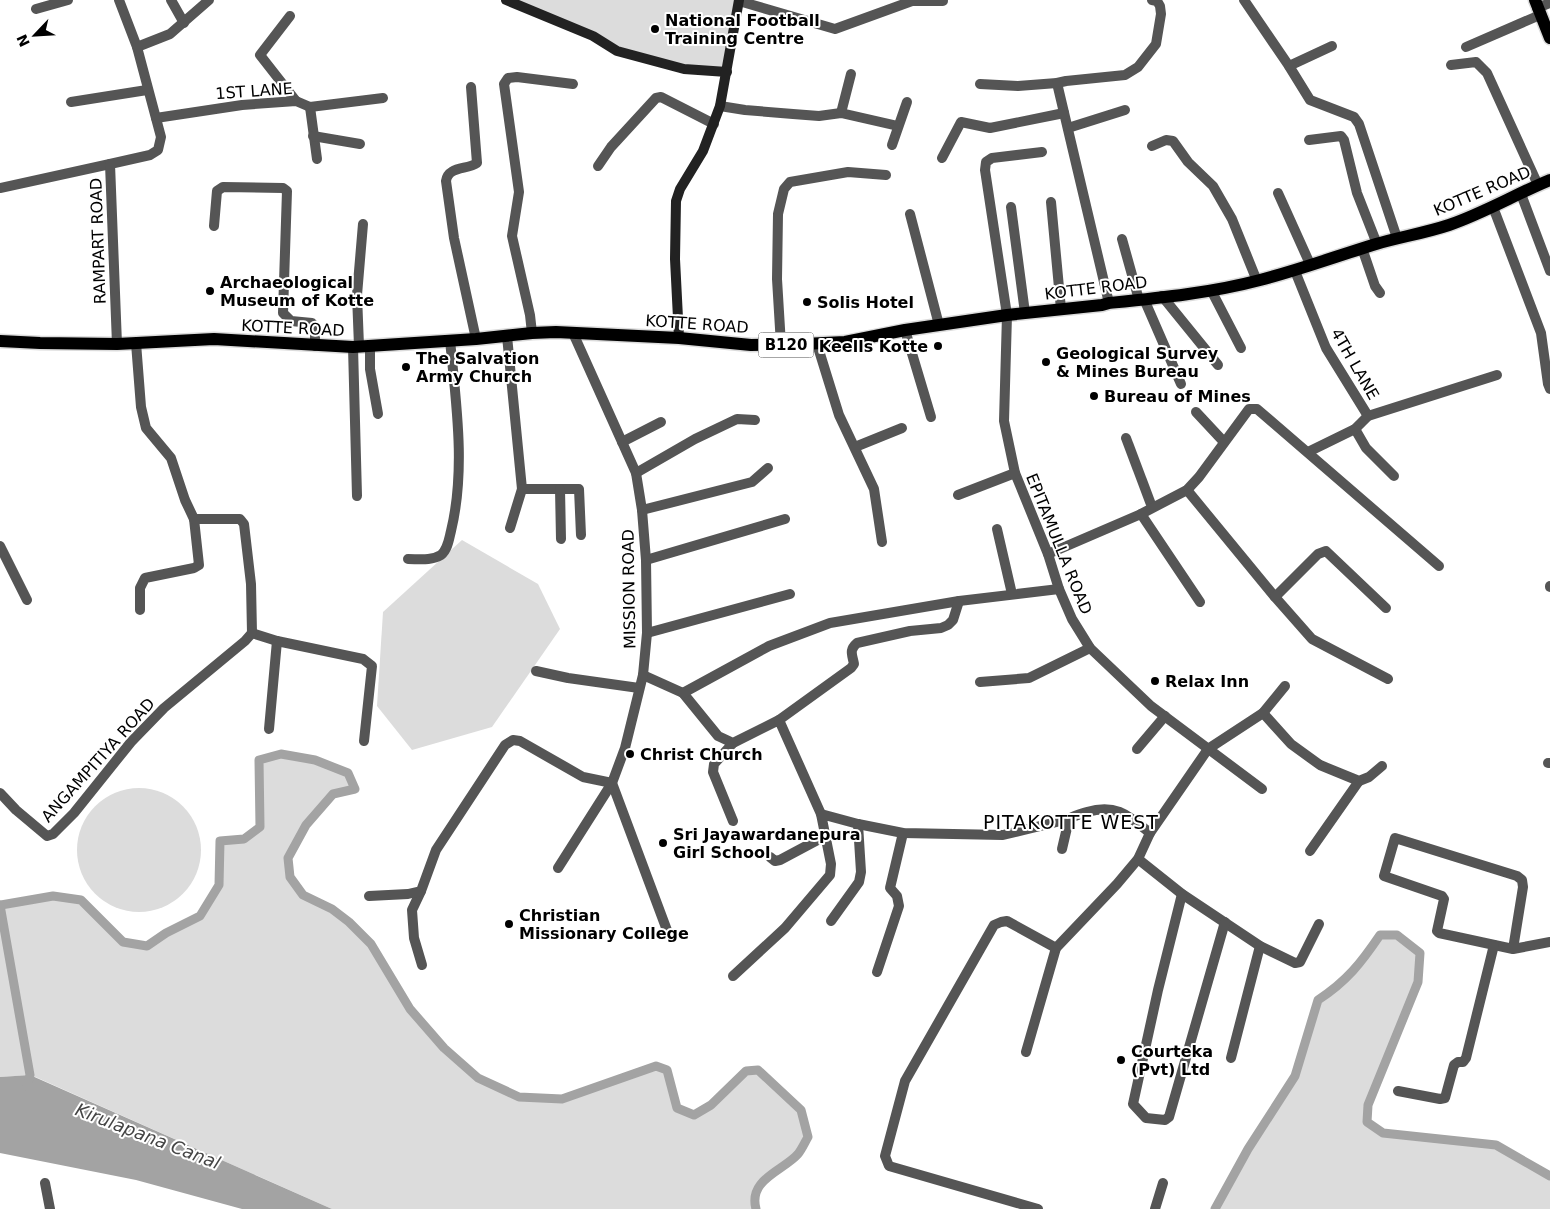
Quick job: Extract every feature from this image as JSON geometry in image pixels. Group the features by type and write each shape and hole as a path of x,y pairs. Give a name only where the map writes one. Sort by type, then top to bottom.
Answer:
{"main road":[{"path":"1537,8 1550,38"},
{"name":"KOTTE ROAD","path":"0,341 40,344 117,344 214,340 315,346 360,346 476,339 532,333 573,333 680,338 750,345 845,342 905,330 1007,314 1141,300 1212,290 1257,281 1295,271 1310,264 1362,248 1449,225 1493,208 1544,182"}],"street":[{"path":"36,9 68,0"},
{"name":"RAMPART ROAD","path":"117,344 110,164 150,155 158,150 161,137 137,47 119,0"},
{"path":"172,0 184,23"},
{"path":"137,47 170,34 209,0"},
{"path":"506,0 593,36 617,51 684,69 727,72"},
{"path":"680,338 675,259 676,201 680,189 703,151 720,106 739,0 835,30 912,1 943,1"},
{"path":"980,84 1018,86 1125,76 1138,67 1156,44 1161,22 1160,6 1157,1 1152,0"},
{"path":"1244,0 1310,100 1354,117 1359,124 1397,238"},
{"path":"1466,48 1537,8 1550,3"},
{"path":"290,16 260,55 296,100"},
{"path":"1289,66 1332,46"},
{"path":"1451,66 1476,62 1482,66 1544,182"},
{"path":"841,113 852,74"},
{"path":"532,333 530,315 512,236 518,192 504,84 508,78 517,77 573,84"},
{"path":"1057,83 1109,303"},
{"path":"470,87 477,164 450,171 446,181 454,238 476,339"},
{"path":"71,102 147,90"},
{"path":"598,166 612,147 656,98 661,96 714,124"},
{"name":"1ST LANE","path":"156,118 242,104 296,100 310,107 383,98"},
{"path":"892,145 907,102"},
{"path":"720,106 819,116 841,113 898,126"},
{"path":"310,107 317,159"},
{"path":"1068,128 1126,110"},
{"path":"942,158 961,122 990,128 1064,113"},
{"path":"313,136 360,144"},
{"path":"1309,140 1335,136 1341,136 1344,140 1357,193 1377,244"},
{"path":"1152,146 1166,140 1173,141 1188,162 1213,186 1232,219 1257,281"},
{"name":"EPITAMULLA ROAD","path":"1042,152 992,158 986,162 1007,314 1004,421 1015,472 1072,620 1090,648 1151,706 1262,790"},
{"path":"0,188 110,164"},
{"path":"781,345 778,214 784,189 790,182 848,172 886,175"},
{"path":"214,226 217,191 223,187 283,188 287,191 283,313 290,321 312,324 315,328 315,346"},
{"path":"1278,193 1310,264"},
{"path":"1521,194 1550,270"},
{"path":"1051,202 1061,309"},
{"path":"1011,207 1025,313"},
{"path":"1493,208 1541,333 1550,389"},
{"path":"910,214 939,325"},
{"path":"356,496 360,346 357,295 363,224"},
{"path":"1122,239 1141,300 1181,384"},
{"path":"1362,248 1375,286 1380,292"},
{"name":"4TH LANE","path":"1295,271 1326,348 1368,416"},
{"path":"1212,290 1241,348"},
{"path":"1162,296 1218,365"},
{"path":"905,330 931,417"},
{"name":"MISSION ROAD","path":"558,868 612,784 625,748 642,675 647,632 646,560 642,510 636,473 573,333"},
{"path":"507,336 522,489 510,528"},
{"path":"408,559 431,559 442,554 447,548 454,520 458,475 458,428 450,340"},
{"path":"136,343 141,407 146,428 171,458 184,500 194,519 199,565 194,568 145,578 140,588 140,610"},
{"path":"817,344 839,415 874,489 882,542"},
{"path":"360,346 370,369 378,414"},
{"name":"4TH LANE","path":"1308,452 1355,429 1368,416 1497,375"},
{"path":"1048,554 1141,514 1187,490 1249,408 1257,409 1439,566"},
{"path":"1196,412 1224,442"},
{"path":"636,473 696,439 737,420 755,420"},
{"path":"622,442 661,422"},
{"path":"855,447 902,428"},
{"path":"1355,429 1366,448 1394,476"},
{"path":"1126,438 1152,508"},
{"path":"642,510 752,482 768,468"},
{"path":"958,495 1015,472"},
{"path":"522,489 579,489 581,535"},
{"path":"560,489 561,539"},
{"path":"1187,490 1312,639 1388,679"},
{"path":"1141,514 1200,602"},
{"path":"194,519 240,519 242,521 251,584 252,633 363,659 372,666 364,741"},
{"path":"646,560 785,519"},
{"path":"996,529 1012,594"},
{"path":"0,546 27,600"},
{"path":"1275,597 1318,554 1326,551 1386,608"},
{"path":"683,693 769,646 830,623 959,601 1059,589"},
{"path":"647,632 790,594"},
{"path":"733,821 713,772 714,764 733,743 779,720 851,668 854,664 851,651 852,647 857,643 910,631 941,628 948,625 952,620 959,601"},
{"name":"ANGAMPITIYA ROAD","path":"0,793 16,810 47,836 53,834 74,813 131,742 164,708 245,641 252,633"},
{"path":"269,729 278,640"},
{"path":"980,682 1028,678 1090,648"},
{"path":"536,671 568,678 639,688"},
{"path":"642,675 683,693 718,736 733,743"},
{"path":"1026,1052 1056,948 1138,859 1150,833 1208,749 1263,713 1286,686"},
{"path":"1263,713 1291,744 1320,765 1359,781"},
{"path":"1138,749 1165,716"},
{"path":"733,976 785,928 830,875 831,864 821,814 779,720"},
{"path":"422,965 414,938 412,910 436,850 505,745 513,740 520,741 583,777 612,784 668,933"},
{"path":"1310,851 1359,781 1369,777 1382,766"},
{"path":"821,814 903,833 1003,835 1069,819 1098,808 1114,809 1129,816 1150,833"},
{"path":"1062,848 1069,819"},
{"path":"831,921 859,882 861,872 858,824"},
{"path":"877,972 899,906 897,896 890,888 903,833"},
{"path":"770,857 775,861 780,860 825,836"},
{"path":"1513,949 1524,888 1522,880 1517,876 1395,838 1384,876 1442,896 1444,899 1436,931 1513,949 1550,942"},
{"path":"1138,859 1182,894 1260,946 1295,963 1300,962 1319,924"},
{"path":"369,896 408,894 421,891"},
{"path":"1182,894 1158,990 1133,1104 1146,1118 1165,1120 1170,1117 1224,922"},
{"path":"1038,1209 888,1166 885,1156 905,1081 994,925 1007,921 1056,948"},
{"path":"1398,1091 1440,1099 1446,1098 1454,1065 1458,1062 1463,1062 1466,1058 1494,945"},
{"path":"1231,1058 1260,946"},
{"path":"45,1183 50,1209"},
{"path":"1155,1209 1163,1183"}],"shaded area":[{"name":"National Football Training Centre","path":"506,0 738,0 727,72 684,69 617,51"},
{"path":"462,540 538,584 560,629 492,727 412,750 377,706 383,612"},
{"path":"281,754 315,760 348,773 355,789 333,794 306,825 288,858 290,877 303,895 332,909 349,922 371,944 410,1009 444,1048 478,1078 519,1097 561,1099 656,1066 667,1070 677,1108 694,1115 711,1105 746,1071 758,1070 801,1110 808,1137 792,1160 762,1183 757,1190 755,1199 756,1209 332,1209 31,1075 0,1077 0,905 53,896 81,900 123,942 147,946 166,933 200,916 219,885 220,841 244,839 260,827 259,760"},
{"path":"139,788 163,793 183,806 196,826 201,850 196,874 183,894 163,907 139,912 115,907 95,894 82,874 77,850 82,826 95,806 115,793"},
{"path":"1380,935 1397,935 1420,953 1418,982 1368,1105 1367,1122 1383,1133 1496,1145 1550,1176 1550,1209 1215,1209 1248,1149 1295,1076 1318,1000 1353,971"}],"water":[{"name":"Kirulapana Canal","path":"30,1075 332,1209 242,1209 136,1180 0,1153 0,1077"}],"waterway":[{"path":"1,905 53,896 81,900 123,942 147,946 166,933 200,916 219,885 220,841 244,839 260,827 259,760 281,754 315,760 348,773 355,789 333,794 306,825 288,858 290,877 303,895 332,909 349,922 371,944 410,1009 444,1048 478,1078 519,1097 562,1099 656,1066 667,1070 677,1108 694,1115 711,1105 746,1071 758,1070 801,1110 808,1137 798,1154 762,1183 757,1190 755,1199 756,1209"},
{"path":"0,905 30,1075 27,1086"},
{"path":"1215,1209 1248,1149 1295,1076 1318,1000 1353,971 1380,935 1397,935 1420,953 1418,982 1368,1105 1367,1122 1383,1133 1496,1145 1550,1176"}],"place":[{"name":"National Football Training Centre","path":"655,29"},
{"name":"Archaeological Museum of Kotte","path":"210,291"},
{"name":"Solis Hotel","path":"807,302"},
{"name":"Keells Kotte","path":"938,346"},
{"name":"Geological Survey & Mines Bureau","path":"1046,362"},
{"name":"The Salvation Army Church","path":"406,367"},
{"name":"Bureau of Mines","path":"1094,396"},
{"name":"Relax Inn","path":"1155,681"},
{"name":"Christ Church","path":"630,754"},
{"name":"Sri Jayawardanepura Girl School","path":"663,843"},
{"name":"Christian Missionary College","path":"509,924"},
{"name":"Courteka (Pvt) Ltd","path":"1121,1060"}],"district":[{"name":"PITAKOTTE WEST","path":"1071,822"}]}
